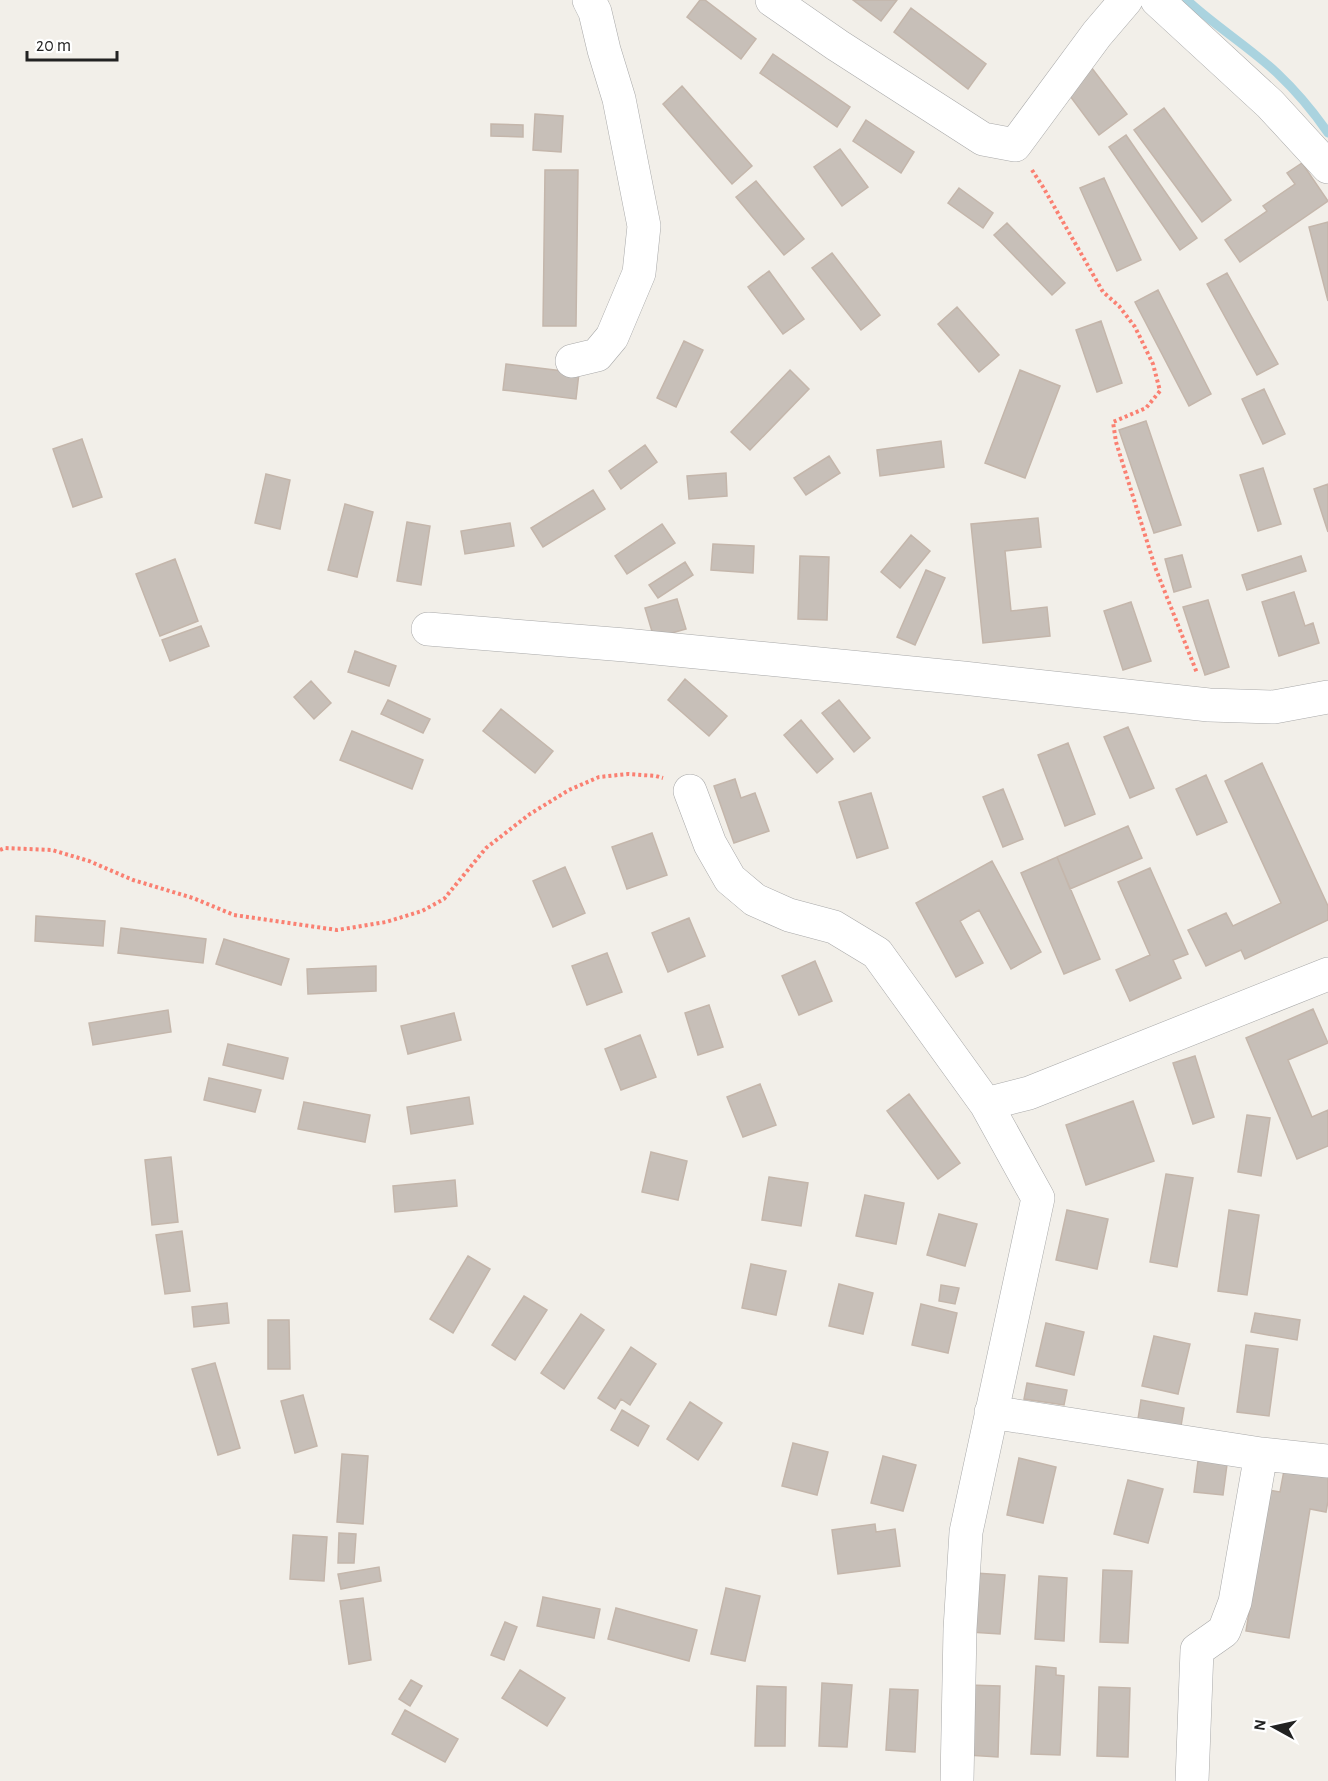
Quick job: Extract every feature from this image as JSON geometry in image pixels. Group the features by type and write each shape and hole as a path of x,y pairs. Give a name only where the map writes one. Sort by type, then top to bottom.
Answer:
{"street":[{"path":"573,361 597,355 612,337 639,273 644,226 619,99 595,12 589,0"},
{"path":"772,0 837,45 983,139 1015,145 1097,34 1126,0"},
{"path":"1157,0 1270,104 1328,167"},
{"path":"428,629 625,645 1209,705 1274,707 1328,697"},
{"path":"690,791 710,844 730,879 755,900 789,915 834,927 877,953 986,1104 1038,1198 966,1532 960,1629 957,1781"},
{"path":"986,1104 1029,1093 1328,974"},
{"path":"991,1412 1261,1454 1328,1461"},
{"path":"1192,1781 1197,1650 1224,1631 1235,1602 1261,1454"}],"path":[{"path":"1015,145 1043,187 1103,292 1119,306 1135,327 1153,364 1160,391 1146,408 1113,422 1116,442 1155,567 1209,705"},
{"path":"0,850 5,848 52,850 89,861 132,880 193,898 234,915 337,930 386,922 422,911 444,899 486,848 539,808 569,790 599,777 628,774 656,776 679,784 690,791"}],"building":[{"path":"700,0 705,0 756,39 741,59 687,17"},
{"path":"853,0 897,0 881,21"},
{"path":"911,8 986,64 968,89 894,32"},
{"path":"773,54 850,107 837,127 760,73"},
{"path":"1091,67 1127,114 1099,135 1064,88"},
{"path":"682,86 752,166 732,184 663,104"},
{"path":"1164,108 1231,200 1202,222 1134,130"},
{"path":"535,114 563,116 561,152 533,150"},
{"path":"866,120 914,152 901,173 853,141"},
{"path":"491,124 523,125 523,137 491,136"},
{"path":"1126,135 1197,238 1180,250 1109,147"},
{"path":"840,149 868,187 842,206 814,167"},
{"path":"1302,163 1328,201 1240,262 1225,240 1267,211 1263,206 1295,184 1287,173"},
{"path":"545,170 578,170 576,326 543,326"},
{"path":"1104,178 1141,260 1117,271 1080,188"},
{"path":"756,181 804,239 784,255 736,197"},
{"path":"959,188 993,213 983,228 948,203"},
{"path":"1328,222 1328,301 1309,227"},
{"path":"1007,223 1065,283 1052,295 994,235"},
{"path":"832,253 880,315 861,330 812,268"},
{"path":"769,271 804,319 783,334 748,287"},
{"path":"1227,273 1278,364 1257,375 1207,284"},
{"path":"1158,290 1211,394 1189,406 1135,302"},
{"path":"957,307 999,355 979,372 938,324"},
{"path":"1101,321 1122,383 1097,392 1076,330"},
{"path":"684,341 703,350 676,407 657,398"},
{"path":"506,364 579,373 576,399 503,390"},
{"path":"790,370 809,389 750,450 731,432"},
{"path":"1020,370 1060,386 1025,478 985,463"},
{"path":"1264,389 1285,434 1263,444 1242,399"},
{"path":"1146,421 1181,525 1154,533 1119,430"},
{"path":"82,439 102,497 73,507 53,449"},
{"path":"941,441 944,467 880,476 877,450"},
{"path":"645,445 657,462 621,489 609,471"},
{"path":"829,456 840,473 806,495 794,478"},
{"path":"1263,468 1281,524 1258,531 1240,475"},
{"path":"726,473 727,496 689,499 687,476"},
{"path":"266,474 290,480 280,529 255,523"},
{"path":"1328,484 1328,532 1314,489"},
{"path":"593,490 605,509 543,547 531,528"},
{"path":"345,504 373,512 357,577 328,570"},
{"path":"1038,518 1041,547 1005,551 1011,611 1047,607 1050,636 983,643 971,524"},
{"path":"407,522 430,526 421,585 397,581"},
{"path":"510,523 514,546 465,554 461,531"},
{"path":"662,524 675,543 627,574 615,556"},
{"path":"911,535 930,551 900,588 881,572"},
{"path":"713,544 754,546 753,573 711,570"},
{"path":"1182,555 1191,587 1174,592 1165,559"},
{"path":"800,556 829,557 827,620 798,619"},
{"path":"1301,556 1306,571 1247,590 1242,575"},
{"path":"175,559 198,621 160,636 136,574"},
{"path":"685,562 693,575 658,598 649,585"},
{"path":"926,570 945,578 915,645 897,637"},
{"path":"1294,592 1305,626 1313,623 1319,643 1279,656 1262,602"},
{"path":"677,599 686,629 654,638 645,608"},
{"path":"1208,600 1229,667 1205,675 1183,607"},
{"path":"1131,602 1151,661 1123,670 1104,611"},
{"path":"201,626 209,646 170,661 162,640"},
{"path":"355,651 396,666 389,686 348,672"},
{"path":"685,679 727,716 709,736 668,700"},
{"path":"311,681 331,703 314,719 294,697"},
{"path":"388,700 430,719 423,733 381,714"},
{"path":"839,700 870,738 854,752 822,713"},
{"path":"501,709 553,751 535,773 483,731"},
{"path":"801,720 833,759 817,773 784,735"},
{"path":"1128,727 1154,788 1130,798 1104,737"},
{"path":"352,731 423,760 412,789 340,760"},
{"path":"1068,743 1095,814 1065,826 1038,755"},
{"path":"1262,763 1328,906 1328,920 1245,959 1241,950 1206,966 1188,930 1226,913 1233,926 1281,903 1225,781"},
{"path":"1206,775 1227,822 1197,835 1176,789"},
{"path":"735,779 741,798 755,793 769,831 734,843 714,786"},
{"path":"1003,789 1023,839 1003,847 983,797"},
{"path":"871,793 888,848 857,858 839,802"},
{"path":"1128,826 1142,858 1070,889 1057,857"},
{"path":"652,833 667,875 627,889 612,847"},
{"path":"1057,857 1100,959 1064,974 1021,873"},
{"path":"992,861 1041,952 1011,969 979,910 960,921 983,963 956,977 916,903"},
{"path":"565,867 585,913 553,927 533,881"},
{"path":"1150,868 1188,954 1173,960 1181,978 1130,1001 1116,970 1150,955 1118,882"},
{"path":"36,916 105,921 103,946 35,941"},
{"path":"689,918 705,956 668,972 652,933"},
{"path":"121,928 206,939 203,963 118,953"},
{"path":"224,939 289,959 281,985 216,964"},
{"path":"607,953 622,992 587,1005 572,966"},
{"path":"815,961 832,1001 799,1015 782,976"},
{"path":"376,966 376,991 308,994 307,969"},
{"path":"709,1005 723,1047 698,1055 685,1013"},
{"path":"1313,1009 1328,1043 1288,1060 1312,1117 1328,1110 1328,1146 1297,1159 1246,1038"},
{"path":"168,1010 171,1032 93,1045 89,1023"},
{"path":"454,1013 461,1040 408,1054 401,1026"},
{"path":"640,1035 656,1077 621,1090 605,1049"},
{"path":"228,1044 288,1058 283,1079 223,1065"},
{"path":"1195,1056 1214,1117 1193,1124 1173,1063"},
{"path":"209,1078 261,1090 255,1112 204,1100"},
{"path":"760,1084 776,1125 743,1137 727,1097"},
{"path":"909,1094 960,1163 938,1179 887,1111"},
{"path":"469,1097 473,1124 411,1134 407,1107"},
{"path":"1133,1101 1154,1161 1086,1185 1066,1125"},
{"path":"304,1102 370,1115 365,1142 298,1129"},
{"path":"1247,1115 1270,1118 1261,1176 1238,1172"},
{"path":"651,1152 687,1161 678,1200 642,1192"},
{"path":"171,1157 178,1222 152,1225 145,1160"},
{"path":"1166,1174 1193,1178 1177,1267 1150,1262"},
{"path":"769,1177 808,1183 801,1226 762,1220"},
{"path":"455,1180 457,1206 395,1212 393,1186"},
{"path":"865,1195 904,1203 896,1244 856,1236"},
{"path":"1067,1210 1108,1219 1097,1269 1056,1260"},
{"path":"1229,1210 1259,1215 1247,1295 1218,1291"},
{"path":"939,1214 977,1224 965,1266 927,1255"},
{"path":"182,1231 190,1291 165,1294 156,1235"},
{"path":"468,1256 490,1269 453,1333 430,1319"},
{"path":"751,1264 786,1271 776,1315 742,1308"},
{"path":"839,1284 873,1293 863,1334 829,1326"},
{"path":"941,1285 959,1288 955,1304 939,1301"},
{"path":"524,1296 547,1310 515,1360 492,1345"},
{"path":"227,1303 229,1323 194,1327 192,1307"},
{"path":"921,1304 957,1313 948,1353 912,1345"},
{"path":"1255,1313 1300,1320 1297,1340 1251,1332"},
{"path":"581,1314 604,1330 564,1389 541,1373"},
{"path":"268,1320 289,1320 290,1369 268,1369"},
{"path":"1046,1323 1084,1332 1074,1375 1036,1366"},
{"path":"1154,1336 1190,1344 1178,1394 1142,1386"},
{"path":"1246,1345 1278,1349 1269,1416 1237,1412"},
{"path":"631,1347 656,1364 630,1405 621,1399 615,1409 598,1398"},
{"path":"215,1363 240,1448 218,1455 192,1369"},
{"path":"1027,1383 1067,1390 1064,1405 1024,1399"},
{"path":"303,1395 317,1446 295,1453 281,1401"},
{"path":"1141,1400 1184,1408 1181,1426 1138,1419"},
{"path":"690,1402 722,1423 698,1460 667,1439"},
{"path":"622,1410 649,1426 638,1446 611,1430"},
{"path":"793,1443 828,1452 817,1495 782,1486"},
{"path":"1199,1453 1228,1457 1223,1495 1194,1492"},
{"path":"342,1454 368,1456 363,1524 337,1522"},
{"path":"883,1456 916,1465 903,1511 871,1503"},
{"path":"1019,1458 1056,1467 1043,1523 1007,1515"},
{"path":"1285,1465 1328,1472 1326,1512 1310,1509 1289,1638 1246,1631 1269,1490 1280,1492"},
{"path":"1128,1480 1163,1489 1148,1543 1114,1534"},
{"path":"875,1524 876,1532 895,1529 900,1566 838,1574 832,1530"},
{"path":"339,1533 356,1534 354,1563 338,1563"},
{"path":"293,1535 327,1537 324,1581 290,1579"},
{"path":"379,1567 381,1581 341,1589 338,1574"},
{"path":"1103,1570 1132,1571 1128,1643 1100,1642"},
{"path":"975,1573 1005,1575 1000,1634 970,1632"},
{"path":"1039,1576 1067,1578 1064,1641 1035,1639"},
{"path":"726,1588 760,1596 745,1661 711,1654"},
{"path":"543,1597 600,1609 594,1638 537,1626"},
{"path":"363,1598 371,1660 349,1664 340,1601"},
{"path":"616,1608 697,1630 689,1661 608,1639"},
{"path":"505,1622 517,1627 504,1660 491,1655"},
{"path":"1036,1666 1056,1668 1056,1675 1064,1676 1060,1755 1031,1754"},
{"path":"520,1670 565,1698 547,1726 502,1698"},
{"path":"411,1680 422,1686 410,1706 399,1699"},
{"path":"822,1683 852,1685 847,1747 819,1746"},
{"path":"969,1685 1000,1686 998,1757 967,1755"},
{"path":"757,1686 786,1687 785,1746 755,1746"},
{"path":"1099,1687 1130,1688 1128,1757 1097,1756"},
{"path":"890,1689 918,1690 915,1752 886,1750"},
{"path":"405,1710 458,1739 445,1762 392,1734"}],"waterway":[{"path":"1187,0 1277,73 1304,101 1328,133"}]}
